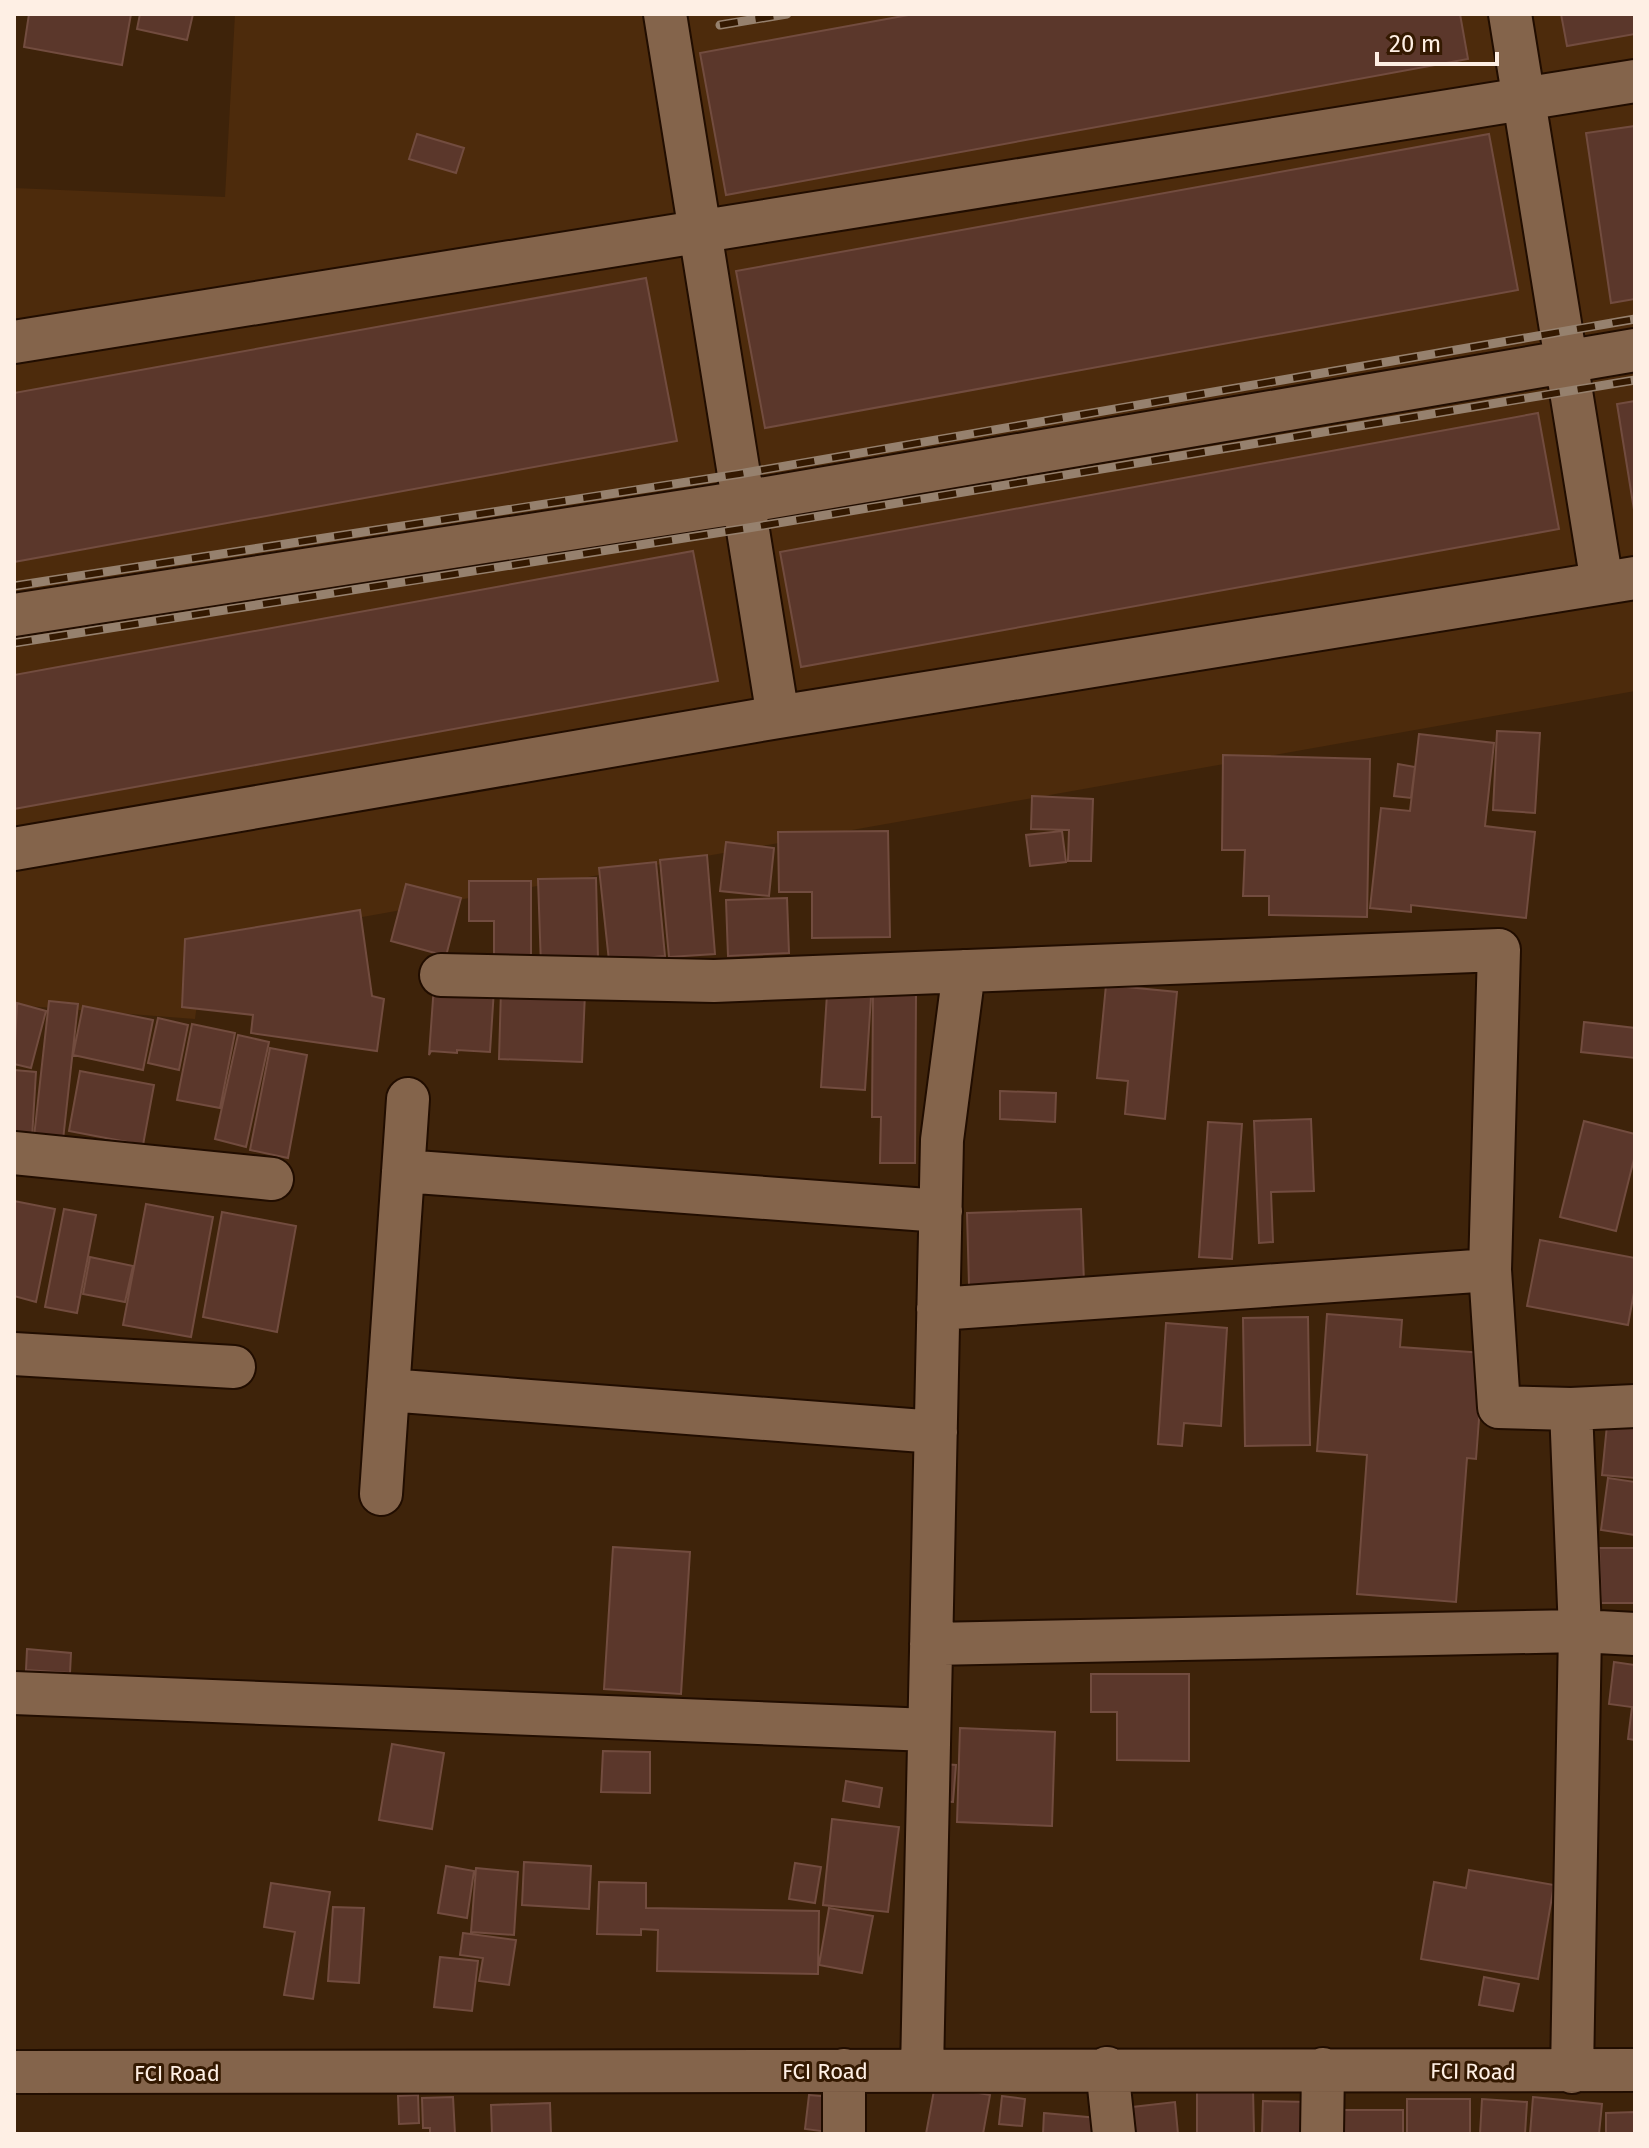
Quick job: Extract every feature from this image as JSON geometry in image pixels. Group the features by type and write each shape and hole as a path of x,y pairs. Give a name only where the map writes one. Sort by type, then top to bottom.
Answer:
{"street":[{"path":"665,14 778,717"},
{"path":"14,849 778,717 1619,580 1565,361 1510,14"},
{"path":"14,342 1635,81"},
{"path":"14,615 743,502 1635,350"},
{"path":"441,975 714,981 1499,950 1490,1270 1499,1407 1571,1409 1635,1406"},
{"path":"922,2070 942,1140 964,971"},
{"path":"381,1494 408,1099"},
{"path":"14,1153 272,1179"},
{"path":"403,1171 941,1211"},
{"path":"938,1309 1490,1270"},
{"path":"14,1354 234,1367"},
{"path":"388,1390 936,1432"},
{"path":"1571,1409 1580,1631 1572,2072"},
{"path":"931,1644 1580,1631 1635,1634"},
{"path":"14,1693 929,1730"},
{"path":"1107,2068 1114,2134"},
{"name":"FCI Road","path":"14,2072 1107,2068 1635,2070"},
{"path":"1322,2134 1323,2069"},
{"path":"844,2070 844,2134"}],"shaded area":[{"path":"235,14 1635,14 1635,691 205,945 195,1019 14,1005 14,188 225,197"}],"building":[{"path":"29,14 131,14 122,65 24,47"},
{"path":"140,14 193,14 187,40 137,29"},
{"path":"914,14 1460,14 1468,59 726,195 700,53"},
{"path":"1561,14 1635,14 1635,34 1567,46"},
{"path":"1635,126 1635,299 1611,303 1586,133"},
{"path":"417,134 464,148 456,173 409,159"},
{"path":"1489,134 1518,290 765,428 736,271"},
{"path":"646,278 677,441 14,562 14,393"},
{"path":"1635,401 1635,516 1617,404"},
{"path":"1538,413 1559,529 801,667 780,552"},
{"path":"693,551 718,681 14,809 14,675"},
{"path":"1497,731 1540,733 1535,813 1493,810"},
{"path":"1419,734 1494,743 1485,826 1535,832 1526,918 1411,905 1411,912 1370,908 1381,808 1410,811"},
{"path":"1223,755 1370,759 1367,917 1269,915 1269,896 1243,896 1245,850 1222,850"},
{"path":"1398,764 1415,767 1411,798 1394,796"},
{"path":"1032,796 1093,799 1091,861 1068,861 1069,830 1031,829"},
{"path":"888,831 890,937 812,938 812,892 779,892 778,832"},
{"path":"1062,831 1066,862 1030,866 1026,835"},
{"path":"726,842 774,848 769,896 720,891"},
{"path":"707,855 715,954 669,957 660,860"},
{"path":"656,862 665,956 609,961 599,868"},
{"path":"596,878 598,958 541,966 538,879"},
{"path":"469,881 531,881 531,956 494,956 494,921 469,921"},
{"path":"406,884 461,898 446,956 391,941"},
{"path":"787,898 789,953 728,956 726,900"},
{"path":"360,910 372,996 384,999 377,1051 251,1033 253,1015 182,1007 185,939"},
{"path":"434,985 494,989 490,1052 431,1051 429,1055"},
{"path":"1106,985 1177,992 1165,1119 1125,1114 1128,1081 1097,1078"},
{"path":"501,989 585,993 582,1062 499,1059"},
{"path":"827,994 871,997 865,1090 821,1087"},
{"path":"873,994 916,994 915,1163 880,1163 881,1117 872,1117"},
{"path":"49,1001 78,1004 63,1140 34,1137"},
{"path":"17,1003 46,1011 31,1068 14,1064"},
{"path":"83,1006 153,1020 143,1070 73,1055"},
{"path":"158,1018 188,1025 179,1070 148,1063"},
{"path":"1584,1022 1635,1028 1635,1058 1581,1052"},
{"path":"192,1024 235,1033 220,1108 177,1100"},
{"path":"238,1035 269,1042 246,1147 215,1139"},
{"path":"270,1048 307,1055 288,1158 250,1150"},
{"path":"14,1070 36,1072 32,1138 14,1137"},
{"path":"80,1071 154,1085 143,1145 69,1131"},
{"path":"1000,1091 1056,1093 1055,1122 1000,1119"},
{"path":"1311,1119 1314,1191 1271,1192 1273,1242 1259,1243 1254,1121"},
{"path":"1584,1121 1635,1134 1635,1155 1616,1231 1560,1217"},
{"path":"1208,1122 1242,1124 1232,1259 1199,1257"},
{"path":"14,1201 55,1209 36,1302 14,1296"},
{"path":"146,1204 213,1217 191,1337 123,1325"},
{"path":"64,1209 96,1215 77,1313 45,1307"},
{"path":"1081,1209 1084,1282 969,1285 967,1213"},
{"path":"222,1212 296,1226 277,1332 203,1317"},
{"path":"1540,1240 1635,1258 1635,1287 1628,1325 1527,1306"},
{"path":"90,1257 133,1266 125,1302 83,1294"},
{"path":"1327,1314 1402,1320 1400,1347 1484,1353 1476,1459 1467,1458 1456,1602 1357,1594 1367,1455 1317,1451"},
{"path":"1308,1317 1310,1445 1245,1446 1243,1318"},
{"path":"1166,1323 1227,1328 1221,1426 1184,1423 1182,1446 1158,1444"},
{"path":"1608,1415 1635,1418 1635,1478 1602,1475"},
{"path":"1608,1478 1635,1482 1635,1535 1601,1530"},
{"path":"613,1547 690,1552 681,1694 604,1689"},
{"path":"1599,1548 1635,1548 1635,1603 1601,1603"},
{"path":"27,1649 71,1653 70,1673 26,1670"},
{"path":"1614,1662 1635,1665 1635,1740 1628,1739 1632,1707 1609,1704"},
{"path":"1091,1674 1189,1674 1189,1761 1117,1760 1117,1712 1091,1712"},
{"path":"960,1728 1055,1732 1052,1826 957,1822"},
{"path":"392,1744 444,1753 432,1829 379,1820"},
{"path":"603,1751 650,1752 650,1793 601,1792"},
{"path":"942,1764 956,1765 953,1802 939,1801"},
{"path":"846,1781 882,1788 879,1807 843,1801"},
{"path":"832,1819 899,1827 888,1912 823,1905"},
{"path":"524,1862 591,1866 589,1909 522,1905"},
{"path":"795,1863 821,1867 815,1903 789,1899"},
{"path":"446,1866 474,1871 467,1918 438,1913"},
{"path":"476,1868 518,1872 514,1935 471,1932"},
{"path":"1469,1870 1554,1885 1538,1979 1421,1959 1434,1882 1466,1888"},
{"path":"599,1882 646,1883 646,1908 819,1911 818,1974 657,1971 658,1930 641,1929 641,1935 597,1934"},
{"path":"271,1883 330,1892 313,1999 284,1995 295,1932 264,1927"},
{"path":"333,1907 364,1908 359,1983 328,1981"},
{"path":"829,1908 873,1916 862,1973 819,1965"},
{"path":"463,1933 516,1940 509,1985 479,1981 483,1958 460,1955"},
{"path":"440,1957 478,1961 472,2011 434,2007"},
{"path":"1484,1977 1519,1984 1513,2011 1479,2005"},
{"path":"935,2085 990,2095 983,2134 926,2134"},
{"path":"1253,2088 1254,2134 1197,2134 1197,2089"},
{"path":"418,2095 419,2123 399,2124 398,2096"},
{"path":"809,2095 832,2097 828,2132 805,2129"},
{"path":"1002,2096 1025,2099 1022,2126 999,2124"},
{"path":"453,2097 455,2134 430,2134 430,2128 423,2128 422,2098"},
{"path":"1533,2097 1602,2104 1599,2134 1530,2134"},
{"path":"1407,2099 1470,2099 1470,2134 1407,2134"},
{"path":"1482,2099 1527,2102 1525,2134 1480,2134"},
{"path":"1263,2101 1310,2102 1310,2134 1262,2134"},
{"path":"1175,2102 1178,2134 1118,2134 1115,2109"},
{"path":"550,2103 551,2134 492,2134 491,2105"},
{"path":"1328,2110 1403,2110 1403,2134 1328,2134"},
{"path":"1635,2112 1635,2134 1606,2134 1606,2113"},
{"path":"1044,2113 1098,2118 1097,2134 1043,2134"}],"railway":[{"path":"720,25 787,14"},
{"path":"14,586 739,474 1635,319"},
{"path":"14,643 748,528 1635,380"}]}
